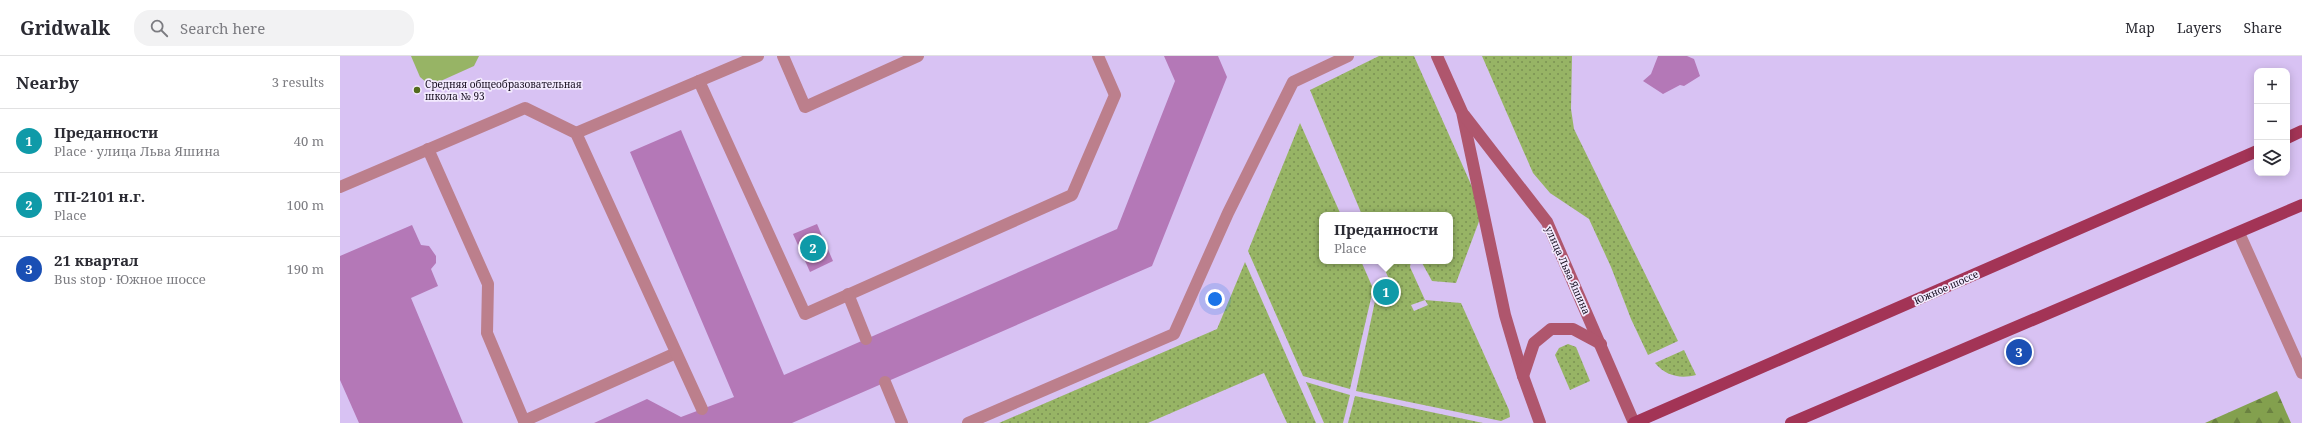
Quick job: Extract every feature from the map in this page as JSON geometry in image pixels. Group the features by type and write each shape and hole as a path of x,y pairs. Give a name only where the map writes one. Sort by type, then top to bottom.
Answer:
{"main road":[{"name":"улица Льва Яшина","path":"1436,56 1462,112 1547,222 1634,423"},
{"name":"улица Льва Яшина","path":"1462,112 1505,315 1523,376 1540,423"},
{"path":"2290,137 2302,131"},
{"name":"Южное шоссе","path":"1634,423 2254,152"},
{"path":"1791,423 2302,205"},
{"path":"1523,376 1534,343 1551,329 1573,329 1601,344"}],"lane":[{"path":"576,133 758,56"},
{"path":"783,56 805,107 918,56"},
{"path":"699,81 805,314 1072,195 1115,95 1098,56"},
{"path":"968,423 1174,334 1228,214 1293,82 1348,56"},
{"path":"340,187 525,108 576,133 702,409"},
{"path":"428,149 488,284 487,333 524,421 676,353"},
{"path":"2239,233 2302,373"},
{"path":"848,294 866,339"},
{"path":"885,382 902,423"}],"green space":[{"path":"411,56 479,56 474,66 434,84 427,83 420,77"},
{"path":"1379,56 1414,56 1477,198 1481,216 1456,283 1432,281 1423,264 1453,264 1453,212 1361,212 1310,90"},
{"path":"1482,56 1572,56 1571,109 1574,129 1678,341 1648,355 1631,319 1611,267 1589,219 1550,193 1533,173"},
{"path":"1300,123 1340,212 1319,212 1319,264 1362,264 1375,293 1392,286 1382,264 1410,264 1410,267 1425,300 1461,303 1509,410 1510,417 1501,421 1356,391 1375,301 1372,294 1350,389 1303,376 1248,251","holes":["1425,300 1428,305 1414,311 1411,305"]},
{"path":"1245,262 1316,423 1287,423 1264,373 1148,423 999,423 1217,329"},
{"path":"1568,344 1576,347 1590,381 1570,390 1555,355 1559,348"},
{"path":"1684,350 1696,375 1684,377 1669,374 1655,363"},
{"path":"1306,382 1350,395 1343,423 1324,423"},
{"path":"2277,391 2291,423 2205,423"},
{"path":"1355,396 1483,423 1348,423"}],"building":[{"path":"1164,56 1218,56 1227,77 1152,266 792,423 594,423 647,399 681,417 734,397 630,152 681,130 784,375 1117,229 1175,81"},
{"path":"1658,56 1687,56 1694,59 1700,76 1684,86 1680,85 1663,94 1643,81 1651,74"},
{"path":"817,224 833,261 810,272 793,234"},
{"path":"412,225 421,245 429,246 436,256 436,263 431,269 438,286 411,298 463,423 359,423 340,380 340,256"}],"place":[{"name":"Средняя общеобразовательная школа № 93","path":"417,90"},
{"name":"ТП-2101 н.г.","path":"813,248"},
{"name":"Преданности","path":"1386,292"},
{"name":"21 квартал","path":"2019,352"}]}
